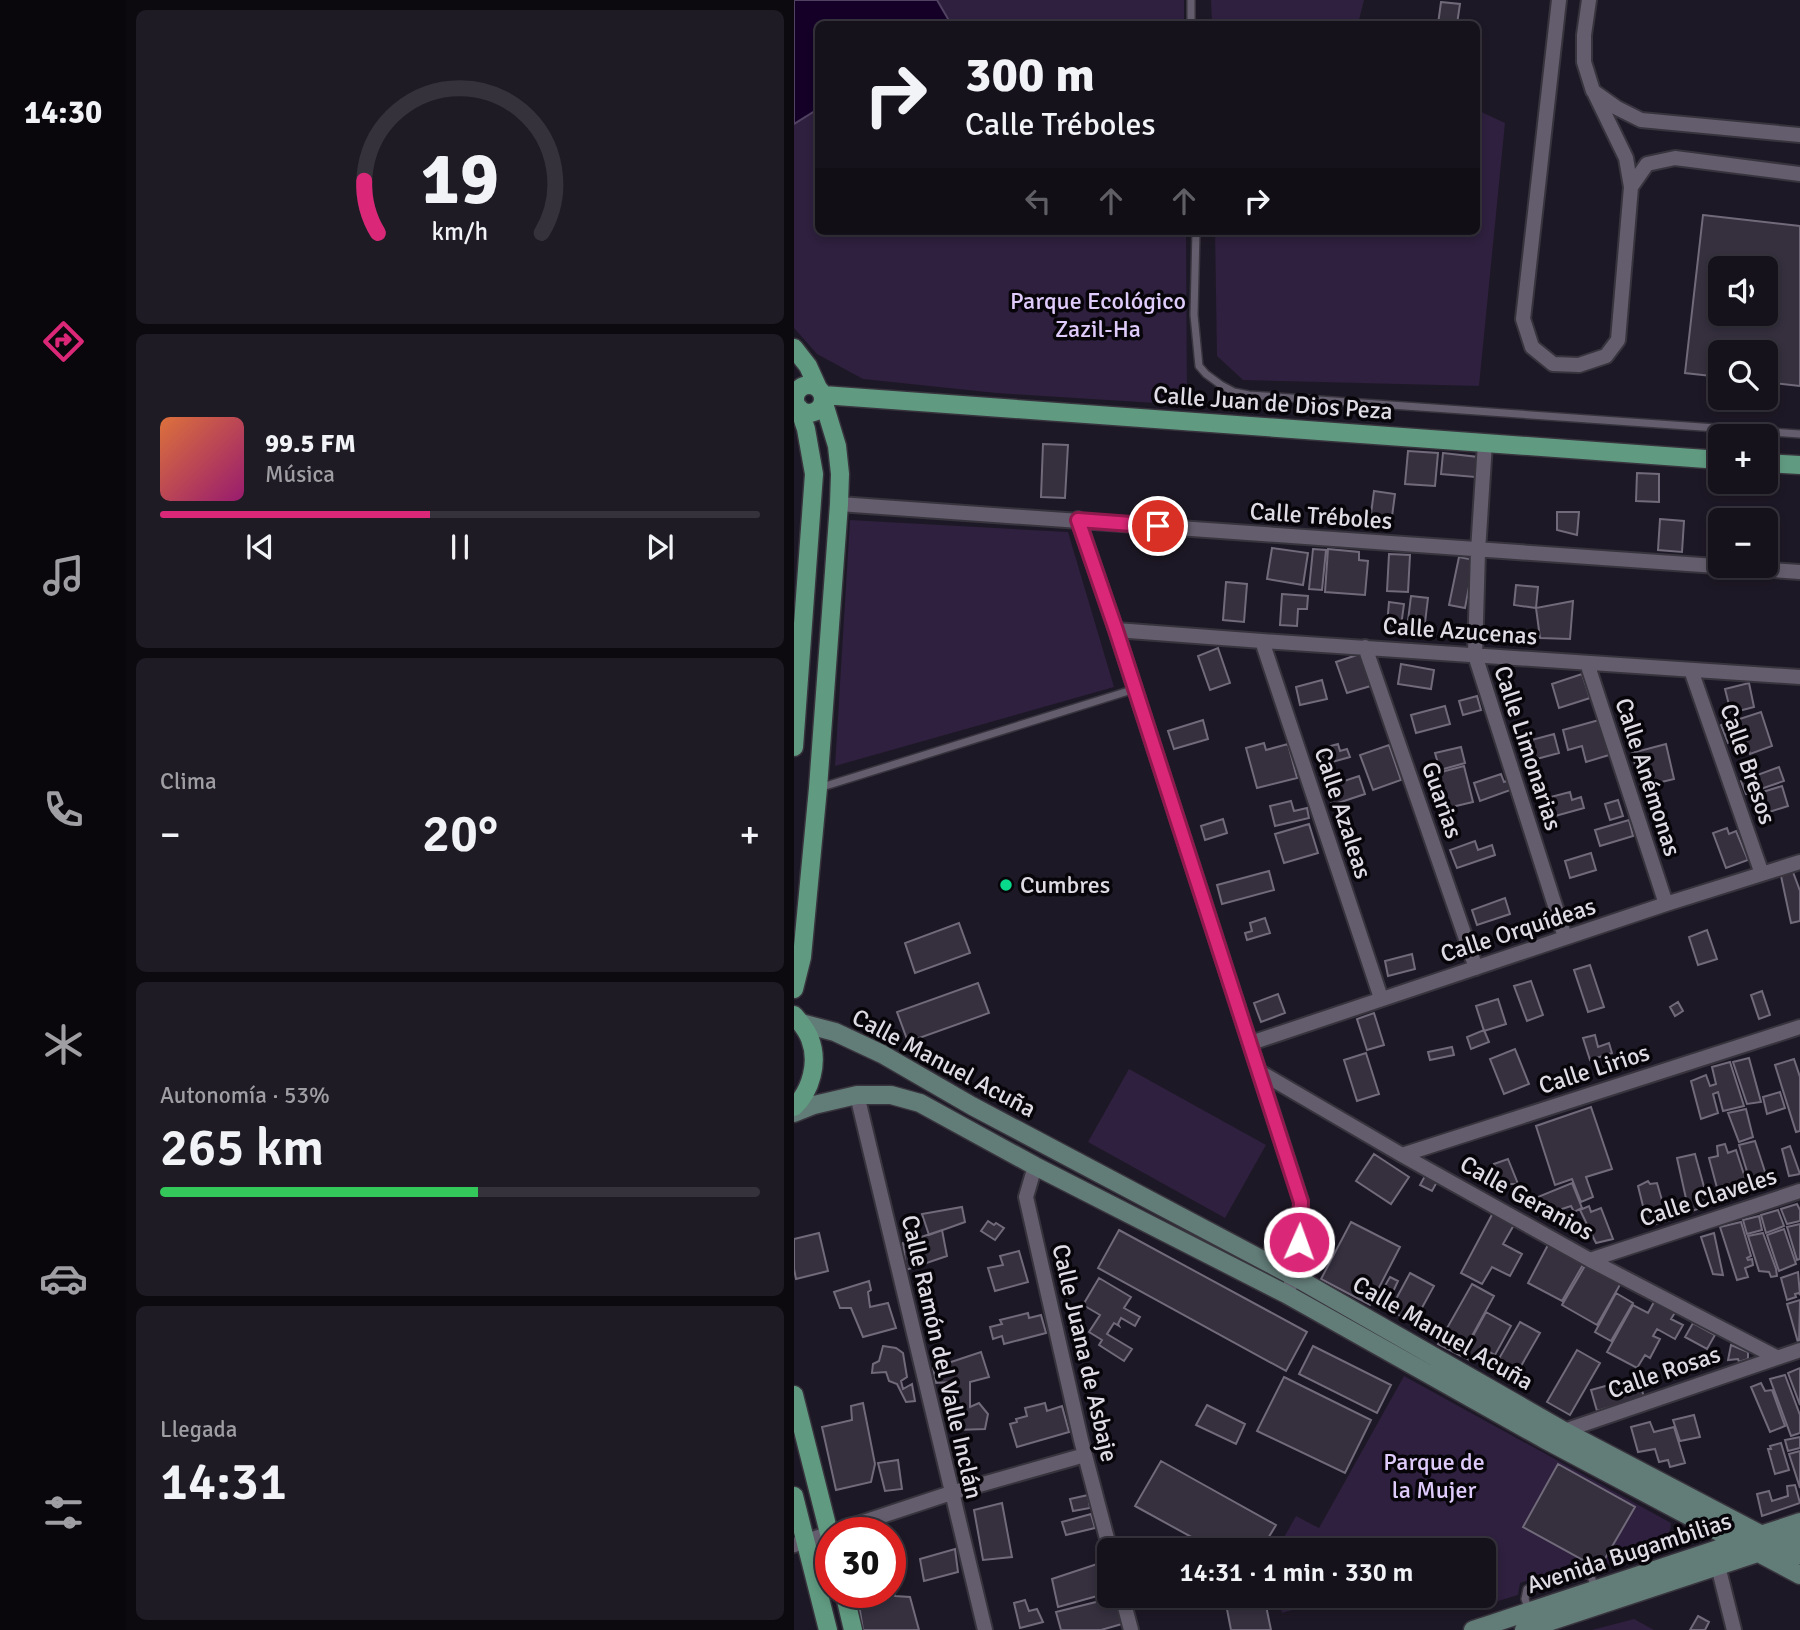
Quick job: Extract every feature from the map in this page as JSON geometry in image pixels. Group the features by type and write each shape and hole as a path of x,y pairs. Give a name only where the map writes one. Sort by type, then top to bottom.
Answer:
{"main road":[{"path":"794,348 808,366 821,394 837,446 840,474 818,788 802,957 794,989"},
{"path":"796,403 807,413 811,413 820,409 821,394"},
{"name":"Calle Juan de Dios Peza","path":"821,394 1708,459"},
{"path":"794,747 814,474 806,429 796,403"},
{"path":"1778,464 1800,465"},
{"path":"794,1107 810,1085 814,1062 810,1039 797,1019"},
{"name":"Calle Manuel Acuña","path":"797,1019 835,1032 882,1054 972,1106 1295,1277 1565,1431 1800,1555"},
{"name":"Calle Manuel Acuña","path":"794,1113 814,1105 857,1095 891,1095 920,1103 1035,1166 1286,1294 1544,1439 1800,1575"},
{"path":"794,1395 825,1517"},
{"path":"794,1496 800,1543 828,1630"},
{"name":"Avenida Bugambilias","path":"1478,1629 1800,1522"},
{"name":"Avenida Bugambilias","path":"1524,1630 1800,1539"},
{"path":"848,1608 853,1630"}],"street":[{"path":"1559,0 1523,319 1532,347 1553,364 1579,365 1606,356 1618,340 1631,187 1626,158 1593,91 1584,62 1584,35 1589,0"},
{"path":"1593,91 1617,108 1641,120 1800,135"},
{"path":"1631,187 1647,164 1675,158 1800,174"},
{"name":"Calle Limonarias","path":"1485,443 1475,655 1565,937"},
{"name":"Calle Tréboles","path":"839,504 1800,572"},
{"path":"1078,520 1301,1202 1298,1263 1295,1277 1286,1294"},
{"name":"Calle Azucenas","path":"1116,630 1800,677"},
{"name":"Calle Azaleas","path":"1262,641 1381,998"},
{"name":"Guarias","path":"1365,647 1476,968"},
{"name":"Calle Anémonas","path":"1587,663 1666,904"},
{"name":"Calle Bresos","path":"1691,670 1762,874"},
{"name":"Calle Orquídeas","path":"1251,1043 1565,937 1800,862"},
{"name":"Calle Lirios","path":"1402,1155 1800,1027"},
{"name":"Calle Geranios","path":"1260,1072 1590,1260 1776,1357"},
{"name":"Calle Ramón del Valle Inclán","path":"857,1095 985,1630"},
{"name":"Calle Juana de Asbaje","path":"1035,1166 1026,1197 1085,1455 1107,1538"},
{"name":"Calle Claveles","path":"1590,1260 1800,1191"},
{"name":"Calle Rosas","path":"1544,1439 1800,1350"},
{"path":"885,1517 951,1493 1085,1455"},
{"path":"1717,1566 1734,1630"},
{"path":"1125,1608 1131,1630"}],"lane":[{"path":"1191,0 1191,21"},
{"path":"1196,235 1194,315 1199,366 1206,374 1234,392 1800,434"},
{"path":"818,788 1135,689"}],"green space":[{"path":"937,0 1184,0 1184,21 949,21"},
{"path":"1211,0 1364,0 1359,21 1212,21"},
{"name":"Parque Ecológico Zazil-Ha","path":"815,111 815,235 1186,235 1187,405 996,393 863,379 817,354 794,328 794,124"},
{"path":"1480,111 1505,123 1479,386 1243,380 1217,356 1215,235 1480,235"},
{"path":"850,520 1068,532 1114,687 835,766"},
{"path":"1129,1069 1266,1145 1225,1218 1088,1142"},
{"name":"Parque de la Mujer","path":"1404,1376 1671,1523 1668,1544 1593,1569 1582,1563 1520,1583 1518,1595 1496,1602 1496,1538 1284,1538 1296,1516 1319,1528"},
{"path":"1281,1608 1299,1608 1282,1613"},
{"path":"1634,1619 1654,1630 1592,1630"}],"shaded area":[{"path":"794,0 937,0 949,21 815,21 815,111 794,124"}],"building":[{"path":"1441,2 1460,4 1457,21 1438,21"},
{"path":"1703,215 1800,226 1800,386 1778,383 1778,340 1708,340 1708,376 1685,373"},
{"path":"1043,444 1068,445 1065,498 1041,497"},
{"path":"1408,451 1438,453 1435,486 1405,484"},
{"path":"1443,453 1478,457 1475,477 1441,474"},
{"path":"1637,473 1659,474 1659,502 1636,501"},
{"path":"1374,491 1395,494 1391,524 1370,521"},
{"path":"1557,512 1579,512 1577,535 1557,530"},
{"path":"1660,519 1684,521 1682,552 1658,550"},
{"path":"1272,548 1308,553 1303,585 1267,579"},
{"path":"1313,549 1326,550 1322,590 1309,589"},
{"path":"1328,549 1359,552 1359,560 1368,561 1365,595 1325,592"},
{"path":"1389,554 1410,555 1408,592 1387,591"},
{"path":"1459,557 1474,560 1465,608 1449,605"},
{"path":"1226,582 1247,584 1244,622 1223,620"},
{"path":"1516,585 1538,587 1536,608 1514,605"},
{"path":"1282,594 1308,596 1307,609 1298,609 1297,626 1280,625"},
{"path":"1411,596 1428,598 1424,631 1407,629"},
{"path":"1573,601 1570,639 1540,638 1536,608"},
{"path":"1389,602 1404,604 1401,626 1387,625"},
{"path":"1218,648 1230,683 1210,690 1198,656"},
{"path":"1363,653 1374,685 1347,693 1336,662"},
{"path":"1401,664 1434,670 1431,689 1398,684"},
{"path":"1582,674 1590,698 1559,708 1552,684"},
{"path":"1322,680 1327,699 1300,705 1296,687"},
{"path":"1749,683 1754,707 1731,713 1725,689"},
{"path":"1477,696 1481,710 1463,715 1459,701"},
{"path":"1445,706 1450,724 1416,733 1411,715"},
{"path":"1761,712 1772,746 1750,754 1745,737 1728,743 1721,725"},
{"path":"1203,720 1208,739 1174,749 1168,731"},
{"path":"1599,720 1609,755 1586,762 1582,746 1568,750 1563,730"},
{"path":"1554,734 1559,753 1529,761 1524,742"},
{"path":"1264,743 1266,750 1288,744 1297,778 1257,788 1246,748"},
{"path":"1338,744 1340,751 1347,749 1350,757 1325,764 1322,755 1329,753 1327,747"},
{"path":"1666,744 1674,779 1641,787 1632,753"},
{"path":"1389,745 1401,780 1373,790 1360,755"},
{"path":"1461,747 1465,763 1440,770 1435,753"},
{"path":"1464,766 1473,802 1439,810 1430,775"},
{"path":"1779,767 1784,781 1746,794 1741,781"},
{"path":"1501,774 1504,782 1513,779 1516,788 1480,801 1474,783"},
{"path":"1359,776 1365,794 1332,805 1330,798 1339,795 1335,784"},
{"path":"1782,786 1788,806 1760,815 1753,795"},
{"path":"1570,792 1572,800 1581,797 1584,808 1548,818 1543,799"},
{"path":"1618,800 1623,816 1610,820 1605,804"},
{"path":"1291,801 1294,811 1307,808 1309,818 1275,826 1270,806"},
{"path":"1223,819 1227,833 1205,840 1201,826"},
{"path":"1629,820 1633,836 1600,846 1595,830"},
{"path":"1309,824 1318,853 1284,863 1275,834"},
{"path":"1727,828 1729,834 1736,831 1748,860 1726,868 1713,833"},
{"path":"1475,841 1478,850 1492,845 1495,855 1457,868 1450,850"},
{"path":"1591,853 1596,870 1570,878 1565,861"},
{"path":"1269,871 1274,890 1222,904 1217,885"},
{"path":"1793,872 1800,891 1800,921 1791,923 1781,876"},
{"path":"1505,898 1510,914 1477,925 1472,910"},
{"path":"1265,918 1270,933 1247,940 1245,933 1252,931 1250,923"},
{"path":"959,923 970,953 915,973 905,943"},
{"path":"1707,930 1717,959 1698,965 1689,937"},
{"path":"1412,954 1415,969 1388,976 1385,961"},
{"path":"1590,965 1604,1007 1588,1012 1574,970"},
{"path":"1531,981 1543,1015 1527,1021 1514,986"},
{"path":"978,983 989,1013 908,1042 897,1012"},
{"path":"1762,991 1770,1015 1759,1019 1751,995"},
{"path":"1278,994 1285,1013 1261,1022 1254,1003"},
{"path":"1498,999 1506,1024 1484,1031 1476,1006"},
{"path":"1678,1002 1683,1011 1675,1016 1670,1007"},
{"path":"1374,1013 1384,1045 1367,1050 1357,1019"},
{"path":"1484,1030 1489,1042 1471,1049 1467,1037"},
{"path":"1595,1035 1598,1047 1609,1043 1612,1053 1590,1060 1583,1038"},
{"path":"1452,1047 1454,1055 1430,1060 1428,1052"},
{"path":"1515,1049 1529,1084 1504,1094 1490,1059"},
{"path":"1366,1053 1379,1094 1357,1101 1344,1060"},
{"path":"1749,1058 1761,1102 1747,1104 1733,1062"},
{"path":"1794,1059 1800,1077 1800,1131 1796,1132 1775,1065"},
{"path":"1730,1062 1744,1106 1723,1111 1718,1092 1713,1094 1718,1113 1701,1119 1691,1081 1706,1075 1710,1086 1716,1084 1712,1067"},
{"path":"1780,1092 1785,1108 1767,1114 1763,1097"},
{"path":"1591,1107 1612,1169 1586,1177 1593,1197 1581,1202 1572,1179 1555,1185 1536,1126"},
{"path":"1746,1109 1753,1137 1739,1142 1728,1113"},
{"path":"1755,1141 1769,1184 1752,1188 1739,1145"},
{"path":"1725,1144 1728,1153 1736,1150 1749,1190 1720,1199 1709,1158 1718,1156 1717,1146"},
{"path":"1790,1146 1800,1174 1789,1176 1782,1149"},
{"path":"1374,1154 1409,1177 1391,1204 1356,1181"},
{"path":"1695,1154 1709,1205 1689,1212 1677,1158"},
{"path":"1508,1159 1518,1184 1499,1184 1494,1164"},
{"path":"1426,1174 1438,1180 1432,1191 1420,1185"},
{"path":"1648,1181 1650,1184 1657,1183 1668,1221 1648,1226 1638,1186"},
{"path":"1572,1183 1582,1208 1574,1212 1571,1206 1562,1209 1562,1218 1528,1201"},
{"path":"1797,1204 1800,1221 1787,1224 1781,1209"},
{"path":"1589,1206 1591,1212 1601,1208 1613,1239 1596,1243 1580,1210"},
{"path":"962,1207 965,1222 929,1235 922,1214"},
{"path":"1778,1210 1784,1226 1766,1233 1761,1215"},
{"path":"1494,1211 1515,1223 1503,1244 1522,1254 1510,1276 1492,1267 1482,1284 1461,1273"},
{"path":"1759,1216 1762,1230 1747,1234 1743,1220"},
{"path":"988,1221 1004,1228 995,1240 981,1231"},
{"path":"1351,1222 1400,1247 1370,1305 1321,1279"},
{"path":"1741,1222 1751,1256 1747,1258 1752,1259 1753,1265 1745,1268 1748,1277 1737,1280 1720,1227"},
{"path":"1800,1224 1800,1259 1797,1260 1787,1227"},
{"path":"1784,1229 1796,1264 1779,1271 1767,1235"},
{"path":"942,1230 947,1256 906,1270 903,1243"},
{"path":"1119,1230 1307,1332 1286,1371 1098,1268"},
{"path":"819,1233 828,1271 796,1279 794,1239"},
{"path":"1714,1233 1723,1275 1713,1274 1701,1237"},
{"path":"1763,1233 1777,1276 1771,1277 1769,1272 1759,1271 1748,1236"},
{"path":"1549,1243 1584,1263 1562,1301 1528,1283"},
{"path":"1019,1251 1028,1282 995,1291 988,1268 1003,1265 1000,1256"},
{"path":"1586,1264 1621,1283 1597,1325 1562,1305"},
{"path":"1798,1272 1800,1295 1795,1294 1796,1297 1787,1300 1781,1278"},
{"path":"1410,1273 1434,1286 1418,1315 1408,1310 1404,1318 1390,1310"},
{"path":"1390,1277 1398,1281 1391,1296 1382,1291"},
{"path":"1099,1278 1131,1297 1124,1308 1140,1317 1135,1326 1121,1318 1119,1326 1114,1323 1107,1334 1132,1349 1124,1361 1099,1345 1102,1340 1089,1332 1100,1315 1083,1305"},
{"path":"869,1281 870,1307 888,1303 896,1328 863,1337 851,1308 840,1308 834,1292"},
{"path":"1472,1284 1494,1296 1461,1356 1438,1344"},
{"path":"1616,1293 1633,1303 1611,1341 1595,1332"},
{"path":"1655,1300 1676,1311 1671,1319 1683,1325 1675,1339 1657,1329 1653,1336 1660,1339 1650,1358 1645,1355 1637,1368 1607,1352 1633,1305 1648,1313"},
{"path":"1800,1300 1799,1346 1787,1304"},
{"path":"1486,1312 1511,1326 1495,1355 1481,1347 1473,1362 1462,1356"},
{"path":"1028,1313 1029,1318 1041,1315 1046,1333 1004,1344 1002,1336 993,1339 990,1327 1002,1324 1000,1320"},
{"path":"1520,1322 1540,1333 1513,1380 1493,1369"},
{"path":"1693,1323 1715,1335 1707,1349 1685,1337"},
{"path":"1731,1345 1748,1352 1748,1359 1739,1362 1738,1359 1728,1360"},
{"path":"883,1346 896,1348 903,1353 907,1377 901,1381 903,1389 912,1384 915,1401 906,1402 897,1384 889,1381 886,1372 872,1373 873,1364 879,1361"},
{"path":"1313,1346 1391,1385 1377,1413 1299,1374"},
{"path":"1577,1350 1600,1363 1570,1415 1547,1402"},
{"path":"981,1352 989,1377 970,1382 970,1407 979,1403 988,1414 985,1429 956,1430 945,1392 954,1389 951,1382 936,1383 933,1368"},
{"path":"1800,1368 1800,1405 1788,1373"},
{"path":"1785,1375 1800,1415 1800,1433 1791,1436 1770,1379"},
{"path":"1284,1377 1371,1420 1345,1473 1257,1431"},
{"path":"1638,1377 1644,1397 1597,1411 1591,1390"},
{"path":"1761,1383 1765,1391 1772,1390 1785,1426 1770,1432 1751,1387"},
{"path":"863,1403 875,1464 871,1482 836,1490 822,1427 852,1420 851,1406"},
{"path":"1045,1403 1047,1411 1062,1406 1069,1432 1017,1447 1010,1424 1027,1416 1025,1408"},
{"path":"1207,1405 1245,1424 1236,1444 1196,1425"},
{"path":"1694,1415 1700,1437 1680,1441 1673,1420"},
{"path":"1650,1422 1654,1432 1674,1427 1685,1463 1670,1467 1668,1460 1659,1462 1655,1449 1638,1452 1631,1427"},
{"path":"1800,1437 1800,1448 1788,1451 1785,1440"},
{"path":"1781,1443 1789,1470 1775,1474 1768,1449"},
{"path":"1800,1451 1800,1488 1789,1454"},
{"path":"898,1460 902,1489 885,1491 878,1463"},
{"path":"1161,1461 1276,1525 1268,1538 1193,1538 1135,1506"},
{"path":"1558,1464 1635,1507 1599,1569 1523,1527"},
{"path":"1795,1485 1800,1503 1762,1516 1757,1494 1769,1491 1772,1501 1788,1496 1787,1486"},
{"path":"1088,1495 1090,1508 1073,1511 1070,1499"},
{"path":"1002,1503 1012,1557 983,1560 974,1510"},
{"path":"1091,1514 1095,1528 1066,1535 1062,1522"},
{"path":"955,1549 958,1572 924,1581 920,1559"},
{"path":"1097,1564 1097,1596 1058,1607 1052,1579"},
{"path":"906,1597 910,1597 919,1630 863,1630 860,1608 906,1608"},
{"path":"1025,1600 1029,1611 1037,1609 1043,1622 1020,1628 1014,1603"},
{"path":"1097,1602 1097,1608 1118,1608 1122,1624 1101,1630 1061,1630 1056,1612"},
{"path":"1227,1608 1266,1608 1271,1630 1231,1630"},
{"path":"1698,1616 1709,1622 1705,1630 1690,1630"}],"place":[{"name":"Cumbres","path":"1006,885"}],"route":[{"path":"1158,526 1078,520 1301,1202 1299,1242"}]}
